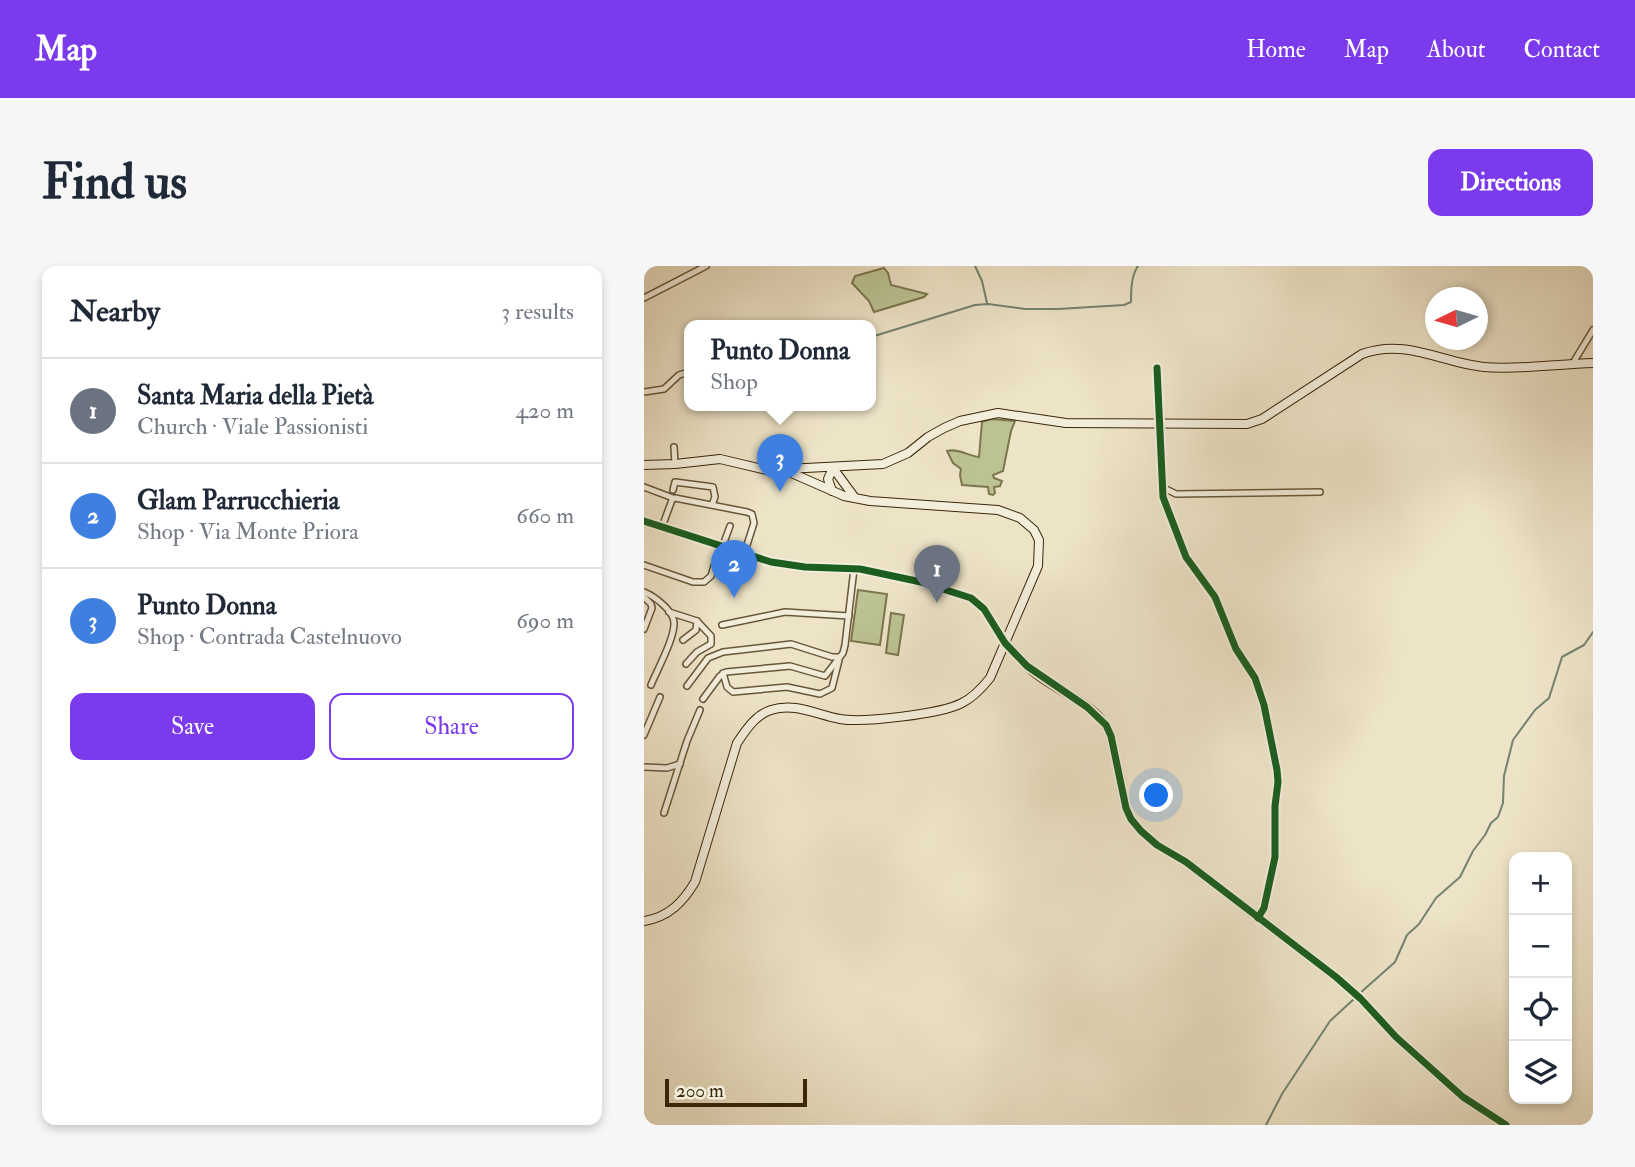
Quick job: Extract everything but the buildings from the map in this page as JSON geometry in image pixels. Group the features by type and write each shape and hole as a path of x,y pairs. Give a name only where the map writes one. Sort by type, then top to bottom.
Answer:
{"main road":[{"path":"644,465 720,459 767,470 784,470 894,461 934,433 960,421 984,415 1012,414 1066,422 1254,422 1362,354 1381,349 1418,350 1488,368 1593,363"},
{"path":"848,488 849,479 857,466"},
{"path":"833,468 855,498"},
{"path":"832,491 828,479 833,468"},
{"path":"644,921 671,911 685,898 695,882 737,743 750,723 769,710 781,708 798,708 839,719 860,720 961,704 980,691 990,678 1038,566 1039,540 1034,530 1020,518 998,510 893,504 855,498 784,470"}],"street":[{"path":"644,298 706,266"},
{"path":"1573,363 1593,330"},
{"path":"1157,368 1163,497 1186,557 1215,597 1236,649 1255,678 1264,705 1278,782 1275,857 1264,908 1258,918"},
{"path":"644,392 664,389 684,374"},
{"path":"674,447 676,464"},
{"path":"673,490 675,482 713,487 715,497 712,505"},
{"path":"644,487 673,498 752,514 754,523 744,554"},
{"path":"1162,487 1175,494 1320,492"},
{"path":"662,527 673,498"},
{"path":"644,521 721,547 784,564 853,569 921,582 971,598 984,609 1005,643 1038,675 1087,708 1106,725 1111,736 1128,814 1141,831 1157,845 1186,862 1354,992 1396,1037 1463,1097 1506,1125"},
{"path":"644,565 700,583 709,579 730,526"},
{"path":"703,699 723,673 790,666 825,676 845,645 853,569"},
{"path":"644,592 652,595 674,622 672,634 651,685"},
{"path":"644,597 652,608 644,629"},
{"path":"668,612 697,621 706,629 712,642 685,664"},
{"path":"722,625 785,612 849,616"},
{"path":"683,640 696,630 697,621"},
{"path":"687,686 708,658 723,652 791,644 839,657"},
{"path":"723,673 727,687 733,692 787,687 820,694 832,688 839,657"},
{"path":"644,735 660,697"},
{"path":"664,813 700,710"},
{"path":"644,767 667,768 680,764"},
{"path":"667,768 675,781"}],"green space":[{"path":"884,268 891,285 927,294 874,312 869,301 852,283 855,276"},
{"path":"991,419 1015,421 1003,471 993,475 1002,481 1000,486 994,487 993,495 989,494 988,487 962,485 961,469 953,463 947,451 979,457 982,422"},
{"path":"858,590 887,594 880,645 851,641"},
{"path":"891,613 904,615 898,655 886,653"}],"waterway":[{"path":"975,266 987,303"},
{"path":"876,335 975,305 1025,309 1124,305 1131,302 1131,288 1138,266"},
{"path":"1359,994 1395,962 1407,935 1419,924 1436,898 1460,877 1473,851 1498,817 1503,803 1504,776 1513,740 1535,710 1549,698 1562,657 1584,645 1593,632"},
{"path":"1266,1125 1282,1094 1330,1021 1355,998"}],"cycle path":[{"path":"1157,368 1163,497 1186,557 1215,597 1236,649 1255,678 1264,705 1277,770 1275,857 1264,908 1258,918"},
{"path":"644,521 771,562 805,567 860,569 921,582 971,598 984,609 1005,643 1027,666 1087,707 1106,725 1111,736 1126,808 1141,831 1157,845 1186,862 1336,977 1361,999 1396,1037 1463,1097 1506,1125"}],"place":[{"name":"Punto Donna","path":"780,492"},
{"name":"Glam Parrucchieria","path":"734,598"},
{"name":"Santa Maria della Pietà","path":"937,603"}]}
